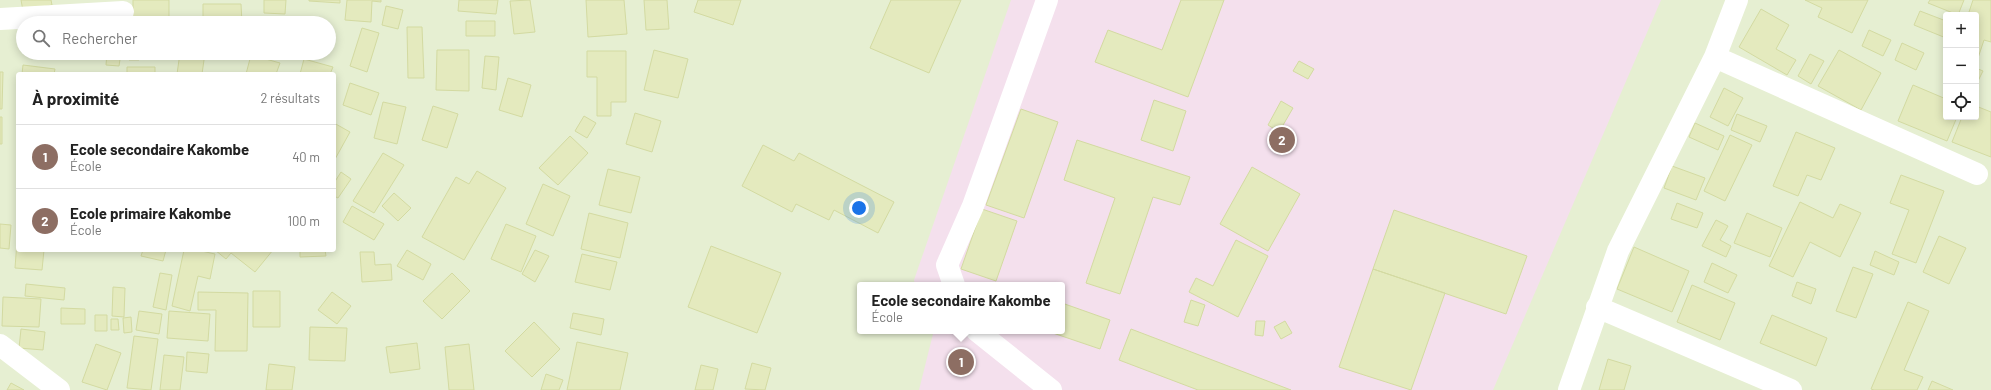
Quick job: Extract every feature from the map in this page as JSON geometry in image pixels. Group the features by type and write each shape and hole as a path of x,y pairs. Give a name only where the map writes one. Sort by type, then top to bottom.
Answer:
{"street":[{"path":"953,282 947,265 973,206 1047,0"},
{"path":"1569,390 1597,307 1618,252 1715,57 1737,0"},
{"path":"53,16 123,12"},
{"path":"0,19 16,18"},
{"path":"1715,57 1978,174"},
{"path":"1597,307 1791,390"},
{"path":"981,334 1052,390"},
{"path":"0,345 56,386 59,390"}],"shaded area":[{"path":"0,0 1991,0 1991,390 0,390"},
{"path":"1011,0 1661,0 1493,390 919,390 933,334 1065,334 1065,282 914,282"}],"building":[{"path":"21,0 51,0 52,5 23,11"},
{"path":"133,0 169,0 169,16 133,16"},
{"path":"264,0 286,0 285,14 264,13"},
{"path":"340,0 340,3 309,1"},
{"path":"347,0 381,0 381,2 372,1 371,22 345,20"},
{"path":"459,0 498,0 496,14 458,11"},
{"path":"530,0 535,32 514,34 510,1"},
{"path":"586,0 624,0 627,34 588,37"},
{"path":"644,0 667,0 669,29 646,30"},
{"path":"698,0 741,0 733,25 694,12"},
{"path":"891,0 961,0 929,73 870,48"},
{"path":"1181,0 1224,0 1188,97 1095,62 1108,30 1162,50"},
{"path":"1805,0 1868,0 1852,33 1818,17 1822,8"},
{"path":"1930,0 1964,0 1959,12 1950,12 1928,3"},
{"path":"1973,0 1991,0 1991,42 1984,40 1979,55 1979,12 1969,12"},
{"path":"203,4 241,4 242,16 203,16"},
{"path":"386,6 403,10 398,29 382,25"},
{"path":"1761,9 1789,25 1776,49 1796,60 1787,75 1739,47"},
{"path":"1920,11 1943,20 1943,37 1914,25"},
{"path":"466,21 495,21 495,36 466,36"},
{"path":"407,27 422,27 424,78 408,78"},
{"path":"362,28 379,33 367,72 350,66"},
{"path":"1869,30 1891,40 1883,56 1862,46"},
{"path":"1902,43 1924,53 1916,70 1895,60"},
{"path":"437,50 469,50 469,91 436,90"},
{"path":"654,50 688,59 678,98 644,90"},
{"path":"1839,50 1881,73 1861,110 1818,86"},
{"path":"587,51 626,51 626,102 611,102 611,116 597,116 597,77 587,77"},
{"path":"1810,54 1824,61 1811,84 1798,76"},
{"path":"485,56 499,57 496,90 482,88"},
{"path":"106,60 120,60 119,66 106,65"},
{"path":"179,60 204,60 202,72 177,72"},
{"path":"250,60 269,60 280,63 277,72 247,72"},
{"path":"304,60 333,67 331,72 301,72"},
{"path":"1299,61 1314,69 1308,79 1293,71"},
{"path":"23,65 55,69 54,72 22,72"},
{"path":"127,67 155,67 155,72 127,72"},
{"path":"1979,69 1983,71 1979,79"},
{"path":"0,72 3,72 2,109 0,109"},
{"path":"508,78 531,85 522,117 499,110"},
{"path":"350,83 379,93 371,115 343,105"},
{"path":"1913,85 1943,98 1943,120 1956,120 1947,141 1898,121"},
{"path":"1724,88 1743,98 1728,126 1710,117"},
{"path":"1154,100 1186,111 1173,151 1141,140"},
{"path":"1281,101 1293,108 1279,132 1268,125"},
{"path":"383,102 406,107 397,144 374,138"},
{"path":"433,106 458,114 447,148 422,140"},
{"path":"1979,107 1991,112 1991,157 1952,142 1961,120 1979,120"},
{"path":"1021,109 1058,122 1024,218 986,205"},
{"path":"635,113 661,121 652,152 626,144"},
{"path":"1737,114 1767,126 1760,142 1731,130"},
{"path":"584,116 596,123 587,138 575,131"},
{"path":"0,117 2,117 2,144 0,144"},
{"path":"1695,123 1724,136 1718,150 1689,137"},
{"path":"336,124 350,132 336,157"},
{"path":"1796,132 1835,148 1821,180 1807,175 1798,196 1773,186"},
{"path":"1730,135 1752,145 1725,201 1704,191"},
{"path":"570,136 588,153 558,185 539,168"},
{"path":"1077,140 1190,177 1180,205 1153,197 1120,294 1086,283 1115,198 1064,180"},
{"path":"763,145 794,161 799,153 894,202 878,233 834,210 829,220 796,204 792,212 742,186"},
{"path":"383,153 404,165 374,213 353,201"},
{"path":"1672,166 1705,178 1696,200 1664,188"},
{"path":"1252,167 1300,194 1268,251 1220,224"},
{"path":"608,169 640,177 631,213 599,205"},
{"path":"477,171 506,188 464,260 422,237 456,177 469,184"},
{"path":"341,172 351,179 338,198 336,197 336,180"},
{"path":"1901,175 1944,191 1916,263 1892,254 1909,210 1890,203"},
{"path":"543,184 570,196 553,236 526,224"},
{"path":"394,193 411,208 398,221 382,206"},
{"path":"1800,202 1833,218 1840,204 1861,213 1840,257 1810,242 1793,277 1769,266"},
{"path":"1677,203 1703,213 1697,228 1671,219"},
{"path":"352,206 384,224 374,240 343,222"},
{"path":"982,209 1017,221 996,281 961,269"},
{"path":"1394,210 1527,256 1506,314 1373,269"},
{"path":"589,213 628,223 620,258 581,249"},
{"path":"1747,213 1782,228 1770,257 1734,243"},
{"path":"1716,220 1728,226 1720,240 1731,246 1726,257 1702,246"},
{"path":"0,224 11,225 9,249 0,248"},
{"path":"506,224 536,236 521,272 491,259"},
{"path":"1939,236 1966,248 1949,284 1923,272"},
{"path":"1236,240 1268,256 1238,317 1189,292 1196,278 1213,286"},
{"path":"711,246 781,273 757,333 688,307"},
{"path":"1634,247 1689,271 1672,312 1617,289"},
{"path":"407,250 431,264 423,280 397,266"},
{"path":"535,250 549,256 535,282 522,274"},
{"path":"1875,251 1899,262 1894,275 1870,265"},
{"path":"16,252 44,252 42,270 15,268"},
{"path":"142,252 165,252 163,261 141,256"},
{"path":"184,252 206,252 215,254 210,279 198,276 190,311 172,306"},
{"path":"217,252 271,252 255,272 231,253 226,259"},
{"path":"300,252 325,252 326,256 300,257"},
{"path":"360,252 374,252 375,265 391,264 392,280 362,282"},
{"path":"582,254 617,262 610,290 575,282"},
{"path":"1712,263 1737,275 1728,293 1704,282"},
{"path":"1853,267 1873,274 1856,318 1836,311"},
{"path":"1373,269 1445,293 1411,390 1339,367"},
{"path":"160,273 172,275 166,310 153,307"},
{"path":"452,273 470,291 442,319 423,301"},
{"path":"1797,282 1816,289 1811,304 1792,296"},
{"path":"26,284 65,288 64,300 25,296"},
{"path":"1692,285 1735,303 1720,340 1677,322"},
{"path":"113,287 125,288 124,317 112,316"},
{"path":"253,291 280,291 280,327 253,327"},
{"path":"198,292 248,293 247,351 215,351 216,310 198,310"},
{"path":"332,292 351,306 337,324 318,310"},
{"path":"3,297 41,299 39,327 2,326"},
{"path":"1191,300 1205,305 1198,326 1184,322"},
{"path":"1908,302 1929,311 1904,370 1923,377 1917,390 1871,389"},
{"path":"1065,304 1110,320 1100,349 1056,334 1065,334"},
{"path":"61,308 85,309 85,324 61,324"},
{"path":"139,311 162,314 159,334 136,330"},
{"path":"169,311 210,314 208,341 167,338"},
{"path":"573,313 604,319 601,335 570,328"},
{"path":"95,315 107,315 107,331 95,331"},
{"path":"1772,315 1827,338 1816,366 1760,343"},
{"path":"131,317 132,332 124,333 123,318"},
{"path":"111,319 118,319 119,330 111,330"},
{"path":"1256,321 1265,321 1263,336 1255,335"},
{"path":"1285,321 1292,333 1281,339 1274,327"},
{"path":"534,322 560,349 532,377 505,351"},
{"path":"310,327 347,328 345,361 309,360"},
{"path":"21,329 45,332 43,350 19,348"},
{"path":"1131,329 1291,390 1198,390 1119,360"},
{"path":"134,336 158,339 151,390 127,388"},
{"path":"577,342 628,353 620,390 567,390"},
{"path":"417,343 420,369 390,373 386,347"},
{"path":"96,344 121,353 107,390 82,382"},
{"path":"469,344 474,390 449,390 445,347"},
{"path":"187,352 209,354 207,373 186,371"},
{"path":"164,355 184,357 180,390 160,390"},
{"path":"1608,359 1631,366 1624,390 1599,390"},
{"path":"752,363 771,368 765,390 745,389"},
{"path":"269,364 295,367 292,390 266,390"},
{"path":"701,365 718,369 713,390 695,390"},
{"path":"546,374 563,380 559,390 541,390"},
{"path":"1932,381 1953,390 1928,390"},
{"path":"11,383 24,390 7,390"}],"place":[{"name":"Ecole primaire Kakombe","path":"1282,140"},
{"name":"Ecole secondaire Kakombe","path":"961,362"}]}
